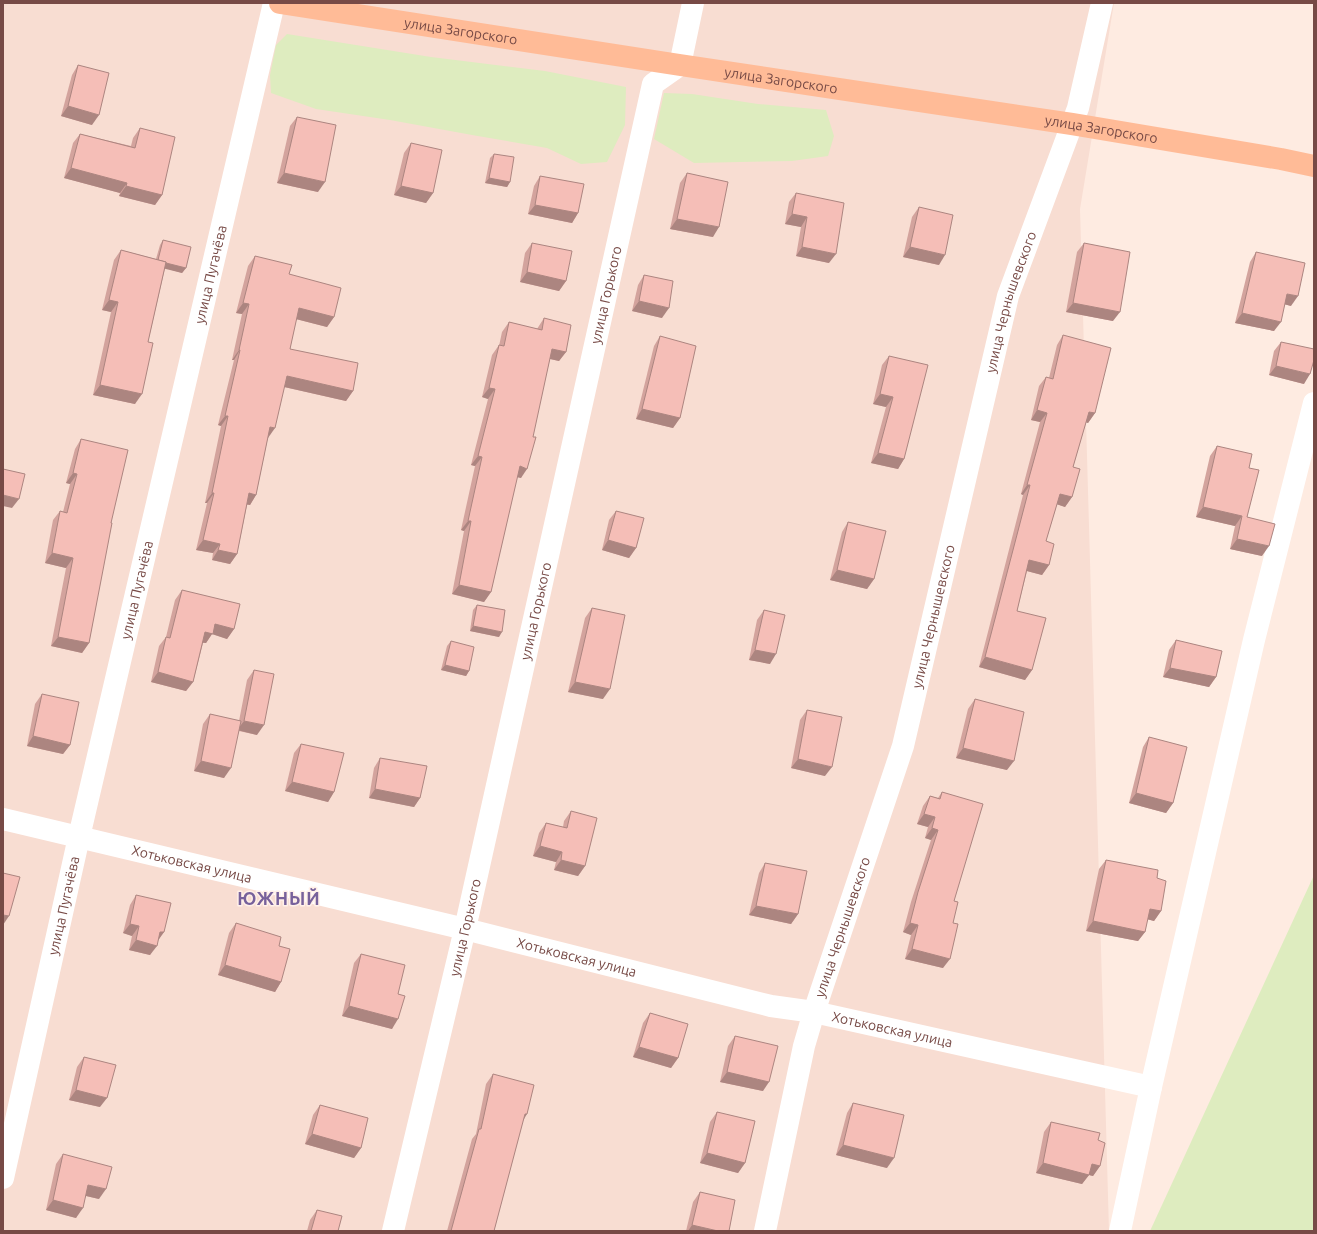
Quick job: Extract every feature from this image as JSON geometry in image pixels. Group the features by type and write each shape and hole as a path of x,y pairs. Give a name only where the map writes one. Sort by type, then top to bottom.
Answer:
{"main road":[{"name":"улица Загорского","path":"280,3 1072,124 1281,159"},
{"path":"1281,159 1314,161"},
{"path":"1281,159 1314,166"}],"street":[{"name":"улица Пугачёва","path":"3,1178 79,837 274,3"},
{"path":"680,65 693,3"},
{"name":"улица Чернышевского","path":"765,1231 804,1046 903,746 1008,296 1078,108 1102,3"},
{"name":"улица Горького","path":"393,1231 465,929 653,84 680,65"},
{"path":"1120,1231 1151,1087 1254,640 1314,403"},
{"name":"Хотьковская улица","path":"3,819 465,929 771,1006 814,1012 1151,1087"}],"shaded area":[{"path":"3,3 1114,3 1080,209 1109,1231 3,1231"}],"green space":[{"path":"287,34 431,57 545,71 626,87 625,125 607,162 581,164 547,148 390,120 316,109 271,93 270,75 276,45"},
{"path":"664,93 692,94 758,104 826,110 834,136 828,156 792,161 694,163 654,139"},
{"path":"1314,875 1314,1231 1150,1231"}],"building":[{"path":"78,65 109,73 99,115 68,106"},
{"path":"297,117 336,125 325,182 284,173"},
{"path":"140,128 175,137 162,195 126,186 127,183 71,168 80,134 135,148"},
{"path":"411,143 442,150 433,193 401,186"},
{"path":"494,154 514,157 510,182 489,178"},
{"path":"687,173 728,182 719,227 677,219"},
{"path":"540,176 584,184 578,213 535,205"},
{"path":"796,193 844,203 836,254 802,247 807,217 792,214"},
{"path":"919,207 953,215 945,255 910,247"},
{"path":"163,240 191,247 186,268 158,260"},
{"path":"532,243 572,251 566,281 527,272"},
{"path":"1084,243 1130,252 1120,312 1073,303"},
{"path":"121,250 166,262 148,342 153,343 142,394 100,385 118,302 109,300"},
{"path":"1256,252 1305,263 1298,296 1287,294 1281,322 1242,313"},
{"path":"255,256 292,265 289,274 341,288 334,317 299,308 290,349 358,363 353,391 287,376 275,428 270,427 256,495 249,493 237,554 218,550 220,544 203,540 214,493 212,493 228,416 225,416 249,304 243,303"},
{"path":"644,275 673,281 669,308 639,301"},
{"path":"544,318 571,325 566,352 552,349 533,437 536,437 527,469 520,466 491,592 459,585 471,521 468,521 482,457 478,456 495,389 489,388 499,345 504,346 509,322 542,330"},
{"path":"1063,335 1111,348 1095,413 1089,412 1073,467 1080,469 1072,497 1060,494 1046,541 1054,544 1049,565 1029,560 1017,611 1046,618 1032,670 985,657 1030,485 1027,485 1047,413 1037,410 1046,377 1053,379"},
{"path":"660,336 696,346 680,418 642,409"},
{"path":"1281,342 1314,349 1314,360 1310,374 1276,366"},
{"path":"889,356 928,365 904,459 878,453 893,397 880,394"},
{"path":"81,439 128,450 111,523 89,643 58,637 73,558 52,553 60,511 67,513 77,474 73,473"},
{"path":"1217,446 1252,454 1249,468 1259,470 1247,517 1275,524 1269,546 1237,539 1242,516 1203,507"},
{"path":"3,469 25,474 19,499 3,495"},
{"path":"616,511 644,518 636,548 608,540"},
{"path":"848,522 886,531 874,579 837,570"},
{"path":"182,590 240,604 234,629 215,624 213,634 205,632 193,682 158,672 166,637 170,638"},
{"path":"477,605 505,610 502,632 473,626"},
{"path":"592,608 625,615 610,689 575,682"},
{"path":"764,610 785,615 776,654 755,650"},
{"path":"1176,640 1222,651 1216,677 1170,668"},
{"path":"451,641 474,647 469,671 445,665"},
{"path":"254,670 274,674 264,725 244,721"},
{"path":"42,694 79,702 70,745 33,736"},
{"path":"975,699 1024,712 1014,761 963,748"},
{"path":"807,710 842,717 832,767 798,759"},
{"path":"210,714 241,721 231,768 201,761"},
{"path":"1149,737 1187,747 1173,803 1136,793"},
{"path":"301,744 344,753 334,792 292,782"},
{"path":"380,758 427,766 420,798 375,789"},
{"path":"942,792 983,804 954,901 958,902 953,923 958,924 950,959 912,949 918,925 910,923 918,892 938,830 932,828 935,817 924,814 930,796 940,799"},
{"path":"571,811 597,818 585,866 561,860 562,852 540,846 546,823 567,828"},
{"path":"1106,860 1158,870 1157,878 1166,881 1161,911 1150,909 1145,932 1093,921"},
{"path":"765,863 807,871 798,914 756,906"},
{"path":"3,873 20,877 9,916 3,915"},
{"path":"136,895 171,903 164,932 160,932 157,946 136,940 139,926 130,924"},
{"path":"236,923 281,937 279,946 290,949 281,982 225,965"},
{"path":"361,954 405,965 398,994 405,996 398,1019 349,1006"},
{"path":"650,1013 688,1024 678,1058 639,1047"},
{"path":"735,1036 778,1046 769,1082 727,1072"},
{"path":"84,1057 116,1065 107,1098 76,1090"},
{"path":"493,1074 534,1085 527,1114 525,1114 494,1231 451,1231 479,1129 481,1129"},
{"path":"853,1103 904,1115 894,1158 843,1145"},
{"path":"320,1105 368,1118 361,1148 312,1134"},
{"path":"717,1112 755,1121 745,1163 707,1153"},
{"path":"1051,1122 1100,1133 1098,1140 1105,1143 1100,1166 1092,1164 1089,1175 1043,1163"},
{"path":"63,1154 112,1167 106,1189 88,1185 83,1208 53,1200"},
{"path":"700,1192 735,1200 729,1231 718,1231 692,1225"},
{"path":"317,1210 342,1216 338,1231 311,1231"}],"district":[{"name":"ЮЖНЫЙ","path":"279,899"}]}
